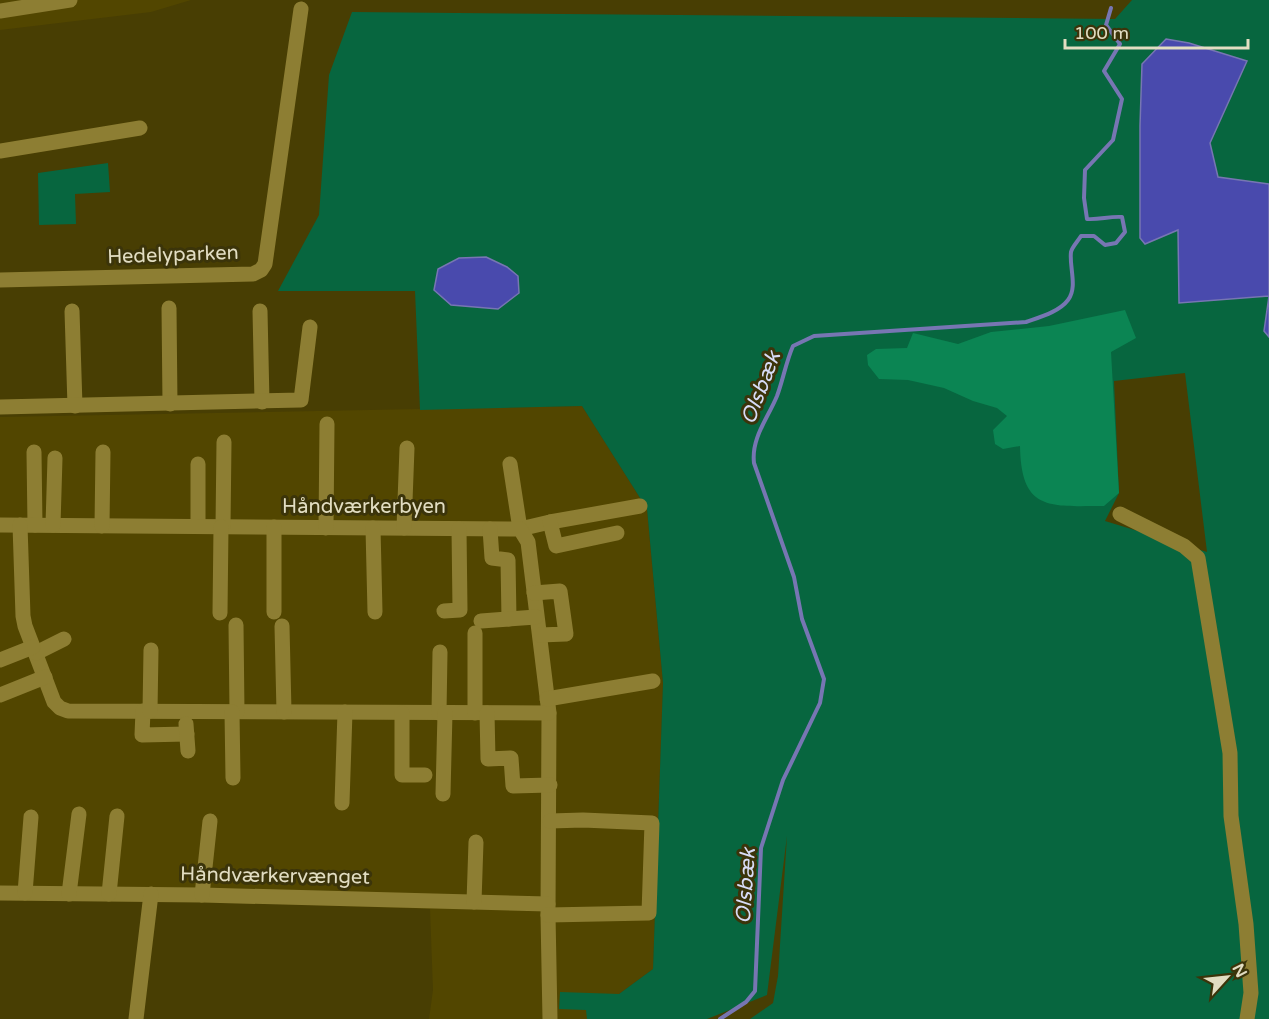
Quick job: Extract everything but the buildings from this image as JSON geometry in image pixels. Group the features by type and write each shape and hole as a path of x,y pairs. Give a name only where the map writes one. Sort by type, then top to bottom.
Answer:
{"street":[{"path":"0,11 70,0"},
{"name":"Hedelyparken","path":"0,280 254,274 261,270 265,264 301,9"},
{"path":"0,151 140,128"},
{"path":"169,308 170,404"},
{"path":"72,311 75,406"},
{"path":"260,311 262,402"},
{"path":"0,407 302,400 310,327"},
{"path":"326,528 327,424"},
{"path":"220,613 224,442"},
{"path":"404,528 407,448"},
{"path":"34,452 23,616 54,702 60,708 68,711 481,713 548,706 653,681"},
{"path":"102,526 103,452"},
{"path":"53,525 56,458"},
{"path":"198,464 198,526"},
{"path":"510,464 520,529 528,542 548,706 550,1019"},
{"name":"Håndværkerbyen","path":"0,525 520,529 640,506"},
{"path":"1120,514 1184,546 1198,558 1230,753 1231,816 1246,924 1251,993 1247,1019"},
{"path":"550,522 556,546 617,533"},
{"path":"274,527 274,612"},
{"path":"373,528 375,612"},
{"path":"444,611 460,610 459,529"},
{"path":"490,529 492,558 508,560 509,619"},
{"path":"534,593 560,591 566,634 540,635"},
{"path":"536,617 509,619 478,627 481,713 488,759 511,758 513,786 550,786"},
{"path":"233,778 236,625"},
{"path":"282,626 284,712"},
{"path":"0,660 64,639"},
{"path":"151,650 147,711 142,735 187,734"},
{"path":"440,652 442,794"},
{"path":"0,694 45,677"},
{"path":"186,711 188,751"},
{"path":"342,803 345,712"},
{"path":"402,712 402,775 425,775"},
{"path":"69,894 79,814"},
{"path":"109,894 117,816"},
{"path":"25,893 31,817"},
{"path":"202,895 210,821"},
{"name":"Håndværkervænget","path":"0,893 151,894 474,902 548,910 648,913 652,823 550,821"},
{"path":"474,902 476,842"},
{"path":"136,1019 151,894"}],"shaded area":[{"path":"0,0 191,0 151,12 0,30"},
{"path":"1166,39 1189,43 1247,61 1210,143 1218,177 1269,184 1269,296 1179,303 1178,230 1145,244 1140,238 1142,64"},
{"path":"486,257 507,267 518,276 519,293 498,309 451,305 434,290 438,269 459,258"},
{"path":"1269,296 1269,337 1264,331"},
{"path":"582,406 647,509 663,683 653,969 619,994 587,1010 587,1019 429,1019 433,990 430,909 0,895 0,417"}],"green space":[{"path":"1132,0 1269,0 1269,1019 750,1019 773,1003 778,976 787,836 767,995 707,1019 587,1019 586,1010 559,1009 560,992 619,994 653,969 663,683 647,509 582,406 420,410 415,291 278,291 319,215 329,75 352,12 1115,19","holes":["1185,373 1207,552 1105,521 1119,493 1114,381"]},
{"path":"108,163 110,192 75,194 76,224 39,225 38,173"},
{"path":"1125,310 1136,338 1111,352 1119,493 1104,506 1054,504 1042,501 1033,494 1026,483 1020,446 1003,449 995,444 993,430 1007,416 997,408 973,401 944,388 908,380 879,379 868,365 867,355 876,349 907,348 913,333 958,344 991,332 1049,326"}],"waterway":[{"name":"Olsbæk","path":"720,1019 746,1002 755,991 761,848 783,780 820,703 824,679 802,619 794,577 754,463 755,445 777,396 788,358 793,346 814,336 1026,322 1054,311 1068,300 1073,283 1071,252 1081,236 1094,236 1105,245 1116,243 1125,232 1122,217 1087,219 1084,198 1085,170 1113,140 1122,99 1104,71 1120,44 1106,25 1111,8"}]}
